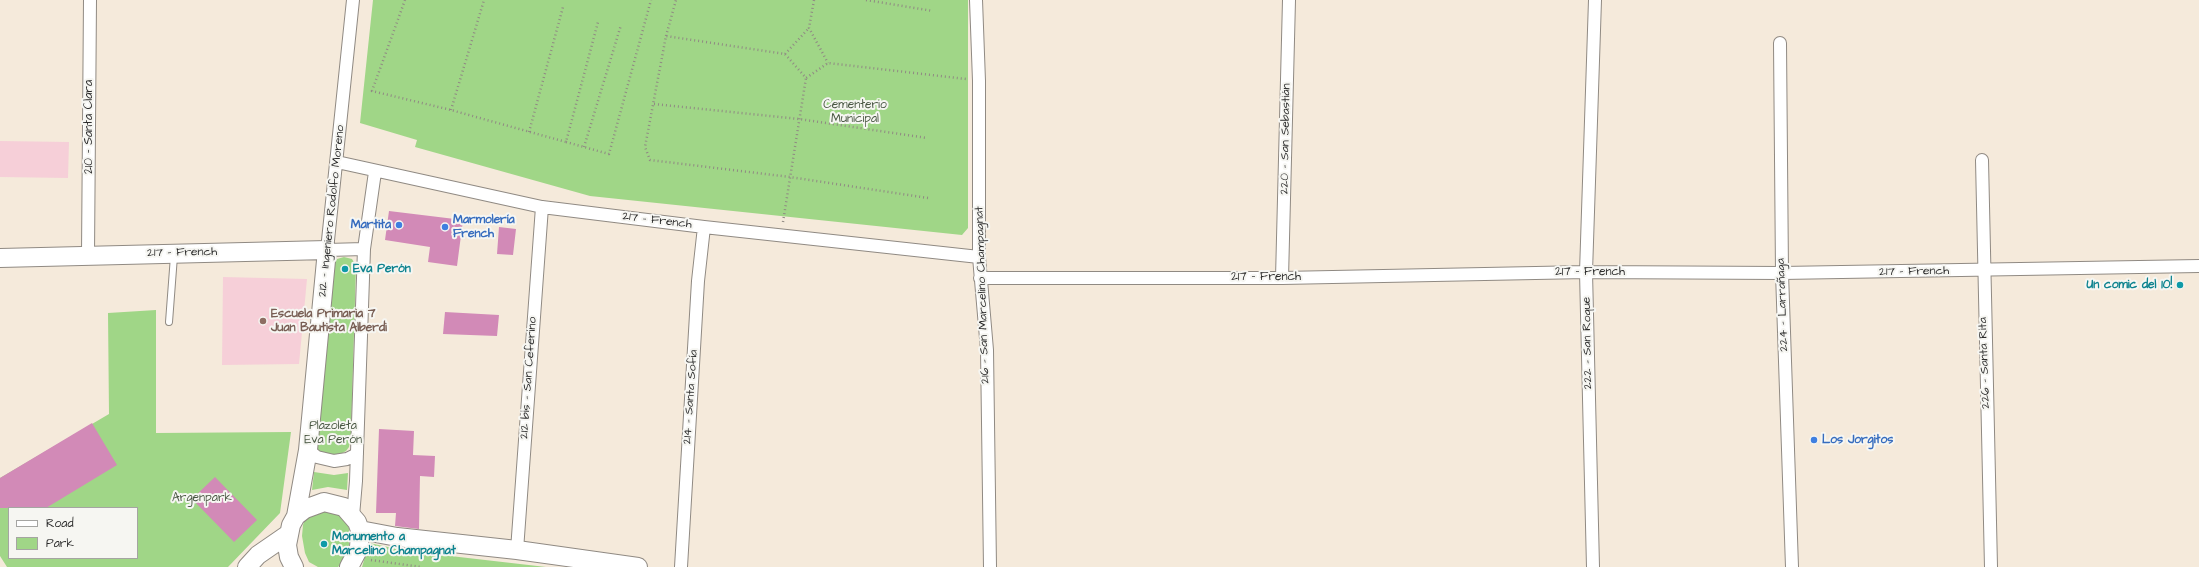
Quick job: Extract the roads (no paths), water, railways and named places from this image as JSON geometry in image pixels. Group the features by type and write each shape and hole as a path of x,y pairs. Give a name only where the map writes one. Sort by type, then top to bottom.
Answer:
{"street":[{"name":"210 - Santa Clara","path":"88,254 90,0"},
{"name":"212 - Ingeniero Rodolfo Moreno","path":"287,540 296,516 308,450 353,0"},
{"name":"216 - San Marcelino Champagnat","path":"976,0 979,80 980,278 987,350 990,567"},
{"name":"220 - San Sebastián","path":"1282,278 1289,0"},
{"name":"222 - San Roque","path":"1593,567 1586,272 1595,0"},
{"name":"224 - Larrañaga","path":"1780,43 1782,273 1792,567"},
{"name":"226 - Santa Rita","path":"1982,160 1983,271 1991,567"},
{"name":"217 - French","path":"337,162 375,172 542,207 780,236 980,257"},
{"path":"352,563 359,548 356,523 357,454 364,248 375,172"},
{"name":"212 bis - San Ceferino","path":"517,550 542,207"},
{"name":"214 - Santa Sofía","path":"681,567 698,281 704,227"},
{"name":"217 - French","path":"0,258 88,254 364,248"},
{"name":"217 - French","path":"980,278 1282,278 1586,272 1782,273 1983,271 2199,266"},
{"path":"308,450 317,457 334,461 347,459 357,454"},
{"path":"296,516 310,505 324,502 344,507 356,523 397,537 517,550 638,567"},
{"path":"246,567 258,555 287,540"},
{"path":"278,567 287,540"},
{"path":"287,540 289,557 294,567"}],"lane":[{"path":"169,322 174,253"}],"place":[{"name":"Martita","path":"399,225"},
{"name":"Marmolería French","path":"445,227"},
{"name":"Eva Perón","path":"345,269"},
{"name":"Un comic del 10!","path":"2180,285"},
{"name":"Escuela Primaria 7 Juan Bautista Alberdi","path":"263,321"},
{"name":"Los Jorgitos","path":"1814,440"},
{"name":"Monumento a Marcelino Champagnat","path":"324,544"}],"park label":[{"name":"Cementerio Municipal","path":"855,112"},
{"name":"Plazoleta Eva Perón","path":"333,433"},
{"name":"Argenpark","path":"202,498"}]}
